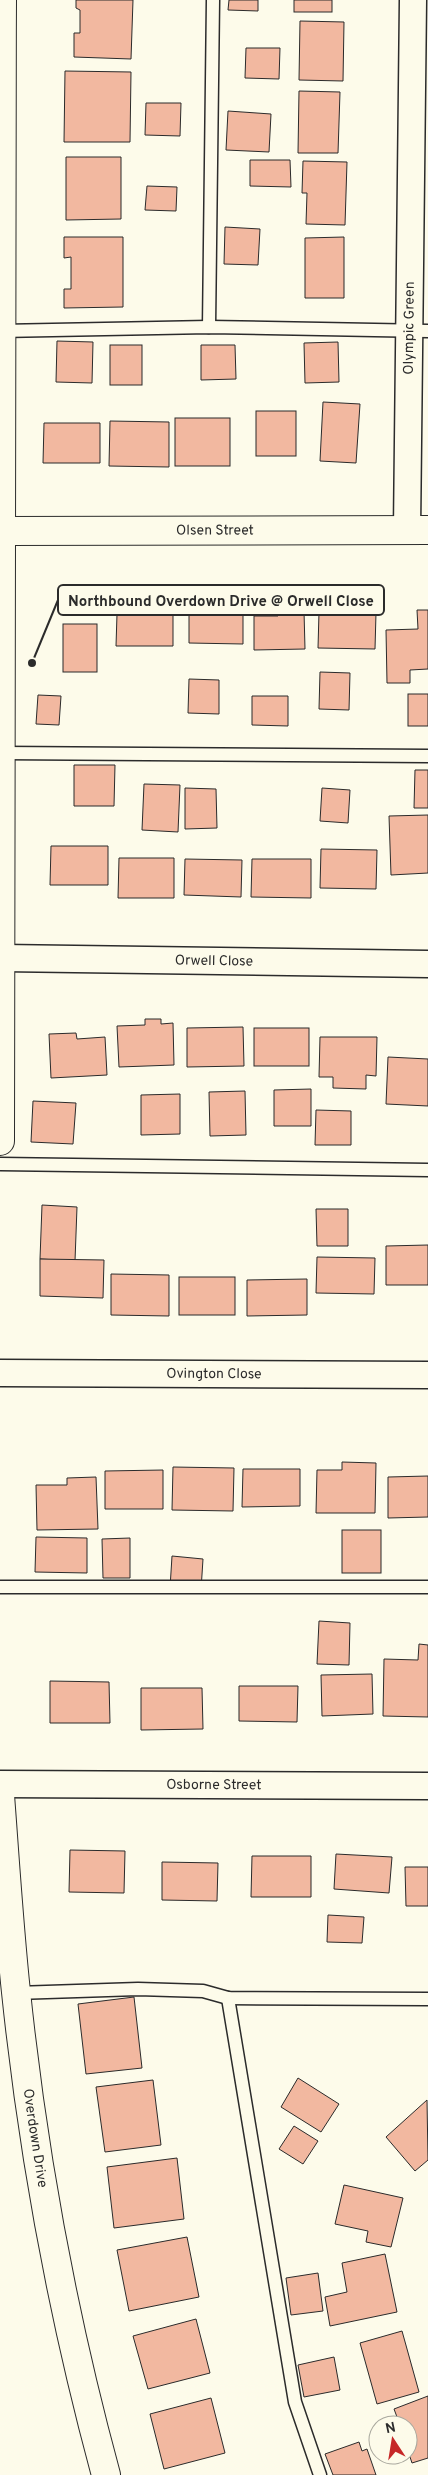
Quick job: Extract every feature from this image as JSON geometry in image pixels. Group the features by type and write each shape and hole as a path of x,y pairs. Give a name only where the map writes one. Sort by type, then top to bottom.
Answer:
{"street":[{"path":"0,1141 2,958 0,331 2,0"},
{"name":"Olympic Green","path":"413,0 420,125 418,530"},
{"name":"Olsen Street","path":"2,531 418,530"},
{"name":"Orwell Close","path":"2,958 428,964"},
{"name":"Ovington Close","path":"0,1373 428,1375"},
{"name":"Osborne Street","path":"0,1784 428,1786"},
{"name":"Overdown Drive","path":"0,1795 16,1992 57,2270 77,2362 106,2475"}],"lane":[{"path":"209,327 213,0"},
{"path":"0,331 209,327 419,331"},
{"path":"1,752 428,756"},
{"path":"0,1164 428,1170"},
{"path":"0,1587 428,1587"},
{"path":"16,1992 138,1989 203,1991 228,1998 428,1998"},
{"path":"228,1998 295,2402 320,2475"}],"building":[{"path":"76,0 133,0 131,59 74,57 74,33 80,33 80,10 76,8"},
{"path":"229,0 258,0 258,11 228,10"},
{"path":"294,0 332,0 332,12 294,12"},
{"path":"300,21 344,22 343,81 299,80"},
{"path":"246,48 280,48 279,79 245,78"},
{"path":"65,71 131,72 130,142 64,142"},
{"path":"299,91 340,92 338,153 298,153"},
{"path":"146,103 181,103 180,136 145,135"},
{"path":"228,111 271,114 269,152 226,150"},
{"path":"66,157 121,157 121,219 66,220"},
{"path":"250,160 290,160 291,187 250,186"},
{"path":"303,161 347,162 345,225 306,224 307,193 302,193"},
{"path":"147,186 177,187 176,211 145,210"},
{"path":"225,227 260,229 258,265 224,264"},
{"path":"64,237 123,237 123,307 64,308 64,289 71,289 71,257 64,258"},
{"path":"344,237 344,298 305,298 305,238"},
{"path":"57,341 93,342 92,383 56,382"},
{"path":"338,342 339,382 305,383 304,343"},
{"path":"110,345 142,345 142,385 110,385"},
{"path":"201,345 235,345 236,379 201,380"},
{"path":"323,402 360,404 356,463 320,461"},
{"path":"256,411 296,411 296,456 256,456"},
{"path":"175,418 230,418 230,466 175,466"},
{"path":"110,421 169,422 169,467 109,466"},
{"path":"44,423 100,423 100,463 43,463"},
{"path":"199,606 215,606 215,610 243,610 243,644 189,643 189,609 199,609"},
{"path":"145,610 173,610 173,646 116,646 117,614 145,614"},
{"path":"417,610 428,610 428,669 410,670 410,683 387,683 386,630 418,629"},
{"path":"304,611 305,649 254,650 254,616 278,616 278,612"},
{"path":"319,612 376,613 375,649 318,648"},
{"path":"63,624 97,624 97,672 63,672"},
{"path":"320,672 350,673 349,710 319,709"},
{"path":"189,679 219,680 219,714 188,713"},
{"path":"408,694 428,694 428,726 408,726"},
{"path":"38,695 61,696 59,725 36,724"},
{"path":"252,696 288,696 288,726 252,725"},
{"path":"74,765 115,765 114,806 74,806"},
{"path":"415,770 428,770 428,808 414,808"},
{"path":"144,784 180,785 178,832 142,830"},
{"path":"185,788 216,789 217,828 185,829"},
{"path":"322,788 350,790 348,823 320,821"},
{"path":"428,815 428,873 391,875 389,816"},
{"path":"51,846 108,846 108,885 50,885"},
{"path":"321,849 377,850 376,889 320,888"},
{"path":"119,858 174,858 174,898 118,898"},
{"path":"185,859 242,860 241,897 184,895"},
{"path":"252,859 311,859 311,898 251,897"},
{"path":"145,1019 161,1019 161,1024 173,1023 174,1065 119,1067 117,1026 145,1025"},
{"path":"243,1027 244,1066 187,1067 187,1028"},
{"path":"254,1028 309,1028 309,1066 254,1066"},
{"path":"76,1033 77,1039 105,1037 107,1075 51,1078 49,1034"},
{"path":"320,1037 377,1037 376,1076 366,1075 366,1089 333,1088 333,1077 319,1077"},
{"path":"388,1057 428,1059 428,1106 386,1104"},
{"path":"311,1089 311,1126 274,1126 274,1090"},
{"path":"245,1091 246,1135 210,1136 209,1092"},
{"path":"180,1094 180,1134 141,1135 141,1095"},
{"path":"33,1101 76,1103 73,1144 31,1142"},
{"path":"316,1110 351,1111 351,1145 315,1145"},
{"path":"42,1205 77,1207 75,1261 40,1259"},
{"path":"316,1209 348,1209 348,1246 317,1246"},
{"path":"428,1245 428,1285 386,1285 386,1246"},
{"path":"317,1257 375,1258 374,1294 316,1293"},
{"path":"40,1259 104,1260 103,1298 40,1296"},
{"path":"111,1274 169,1275 169,1316 111,1315"},
{"path":"179,1277 235,1277 235,1315 179,1315"},
{"path":"307,1279 307,1315 247,1316 247,1280"},
{"path":"342,1462 376,1463 375,1513 316,1513 317,1470 342,1470"},
{"path":"173,1467 234,1468 233,1511 172,1510"},
{"path":"243,1469 300,1469 300,1506 242,1507"},
{"path":"163,1470 163,1509 105,1509 105,1471"},
{"path":"428,1476 428,1517 388,1518 388,1477"},
{"path":"96,1477 98,1529 37,1530 36,1485 67,1485 67,1478"},
{"path":"342,1530 381,1530 381,1573 342,1573"},
{"path":"36,1537 87,1538 87,1573 35,1572"},
{"path":"130,1538 130,1578 103,1578 102,1539"},
{"path":"172,1556 203,1559 201,1590 170,1588"},
{"path":"319,1621 350,1623 349,1665 317,1664"},
{"path":"419,1644 428,1645 428,1717 383,1716 384,1659 418,1660"},
{"path":"372,1674 373,1714 322,1716 321,1675"},
{"path":"50,1681 109,1682 110,1723 50,1723"},
{"path":"239,1686 298,1686 297,1722 239,1721"},
{"path":"141,1688 202,1688 203,1729 141,1730"},
{"path":"70,1850 125,1851 124,1893 69,1892"},
{"path":"336,1854 392,1857 389,1893 334,1889"},
{"path":"252,1856 311,1856 311,1897 251,1897"},
{"path":"162,1862 218,1863 217,1901 162,1900"},
{"path":"405,1867 428,1867 428,1906 406,1906"},
{"path":"328,1915 364,1917 362,1943 327,1942"},
{"path":"134,1997 142,2068 86,2074 78,2004"},
{"path":"298,2078 339,2104 321,2132 281,2107"},
{"path":"153,2080 161,2145 105,2152 96,2087"},
{"path":"427,2100 428,2160 415,2171 386,2137"},
{"path":"294,2126 318,2141 303,2164 279,2149"},
{"path":"177,2158 184,2219 114,2228 107,2167"},
{"path":"344,2185 403,2198 391,2247 366,2242 368,2231 335,2224"},
{"path":"187,2237 199,2297 129,2311 117,2250"},
{"path":"385,2254 397,2312 330,2326 325,2297 347,2292 342,2263"},
{"path":"318,2273 323,2311 291,2315 286,2278"},
{"path":"196,2319 210,2373 148,2389 133,2336"},
{"path":"402,2331 419,2392 377,2404 360,2343"},
{"path":"334,2357 340,2390 304,2397 298,2365"},
{"path":"428,2396 428,2458 418,2461 418,2415 396,2415 394,2409"},
{"path":"211,2398 225,2453 164,2469 150,2414"},
{"path":"359,2442 362,2451 367,2449 368,2465 373,2465 376,2475 333,2475 325,2454"}],"place":[{"name":"Northbound Overdown Drive @ Orwell Close","path":"32,663"}]}
